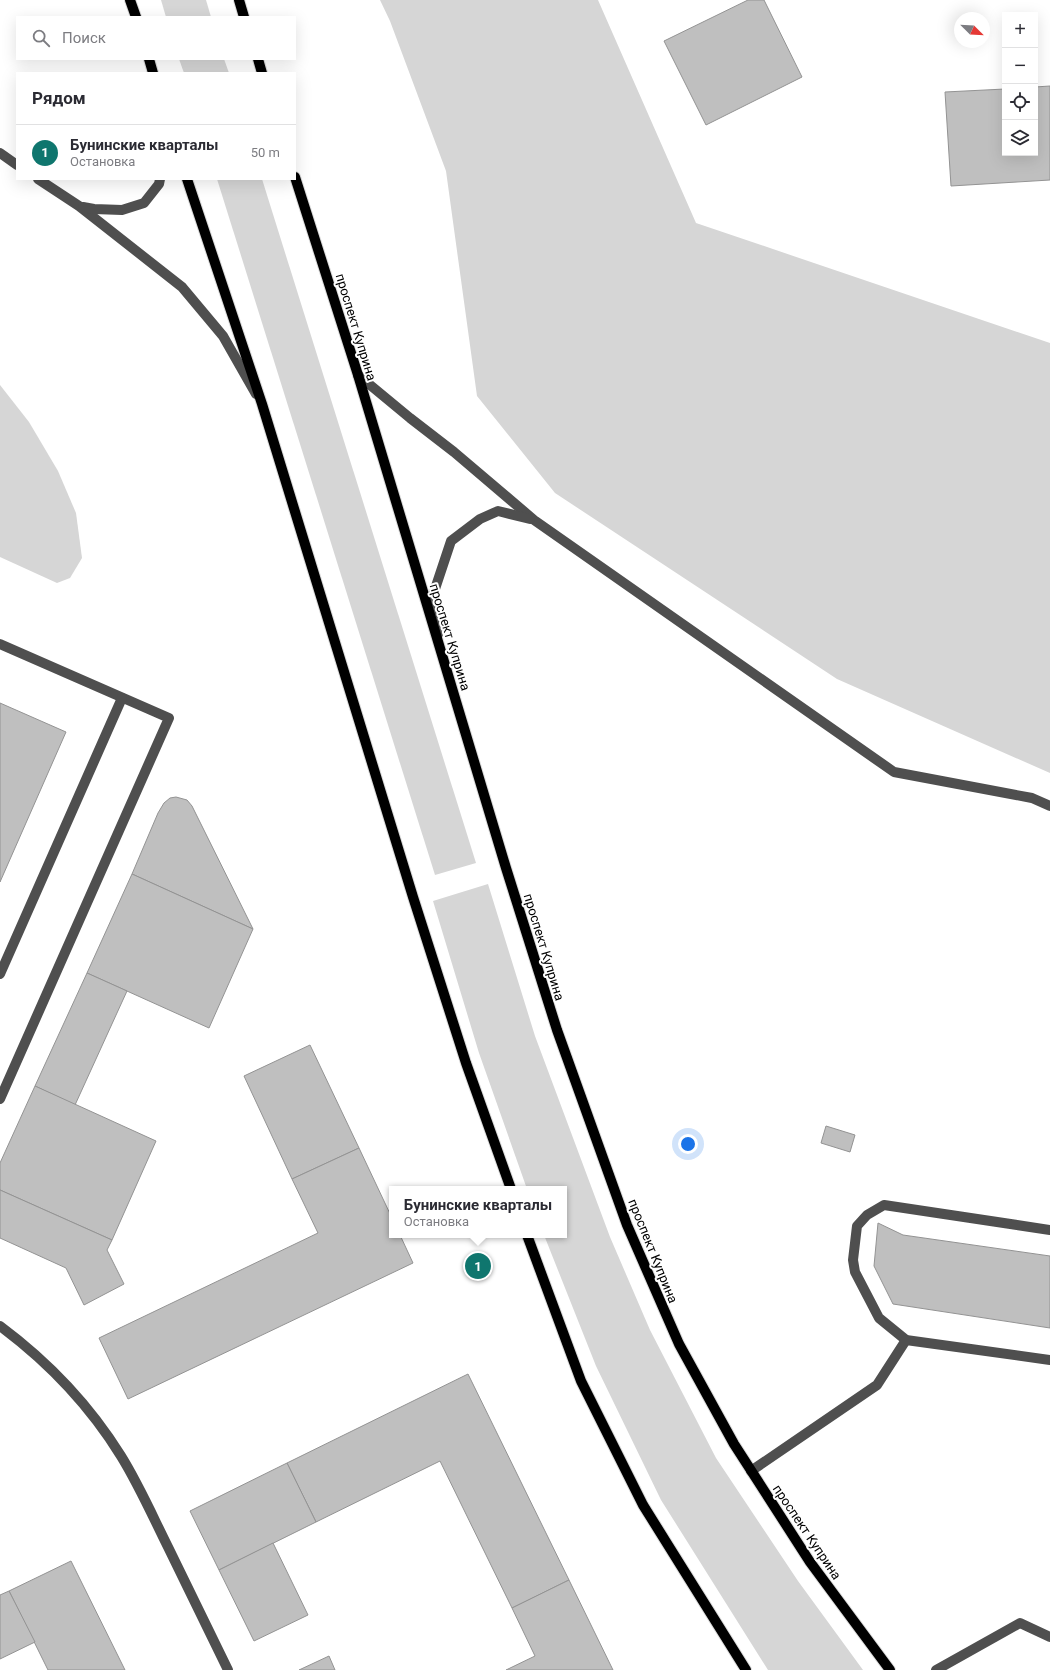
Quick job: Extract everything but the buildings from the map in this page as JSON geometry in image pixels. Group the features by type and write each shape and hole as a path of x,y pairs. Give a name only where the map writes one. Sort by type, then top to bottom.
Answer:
{"main road":[{"path":"130,0 136,16"},
{"path":"239,0 244,16"},
{"path":"149,60 153,72"},
{"path":"258,60 262,72"},
{"path":"187,180 262,404 413,897 466,1063 510,1186"},
{"name":"проспект Куприна","path":"296,180 358,375 506,868 557,1030 627,1225 679,1344 734,1444 810,1562 890,1670"},
{"path":"528,1238 581,1381 642,1506 746,1670"}],"street":[{"path":"0,153 16,164"},
{"path":"40,180 79,206 182,287 223,336 262,404"},
{"path":"79,206 94,209 122,210 144,203 159,184 160,180"},
{"path":"358,375 454,452 534,520 894,772 1032,798 1050,806"},
{"path":"439,646 434,592 451,541 480,518 498,511 534,520"},
{"path":"0,644 168,718 0,1099"},
{"path":"0,974 122,698"},
{"path":"1050,1230 884,1205 867,1215 857,1226 853,1260 855,1272 879,1318 906,1340 1050,1360"},
{"path":"0,1326 38,1358 68,1387 94,1419 120,1455 141,1491 228,1670"},
{"path":"751,1471 877,1385 906,1340"},
{"path":"936,1670 1020,1623 1050,1637"}],"shaded area":[{"path":"161,0 206,0 211,16 166,16"},
{"path":"380,0 598,0 696,223 1050,343 1050,773 837,679 555,493 477,396 446,171 390,21"},
{"path":"179,60 224,60 229,72 184,72"},
{"path":"217,180 262,180 476,863 435,875"},
{"path":"0,385 29,422 58,471 76,513 82,558 70,578 57,583 0,557"},
{"path":"488,884 535,1036 610,1237 650,1330 716,1458 798,1581 863,1670 768,1670 661,1500 596,1366 545,1238 567,1238 567,1186 526,1186 479,1053 433,901"}],"place":[{"name":"Бунинские кварталы","path":"478,1266"}]}
